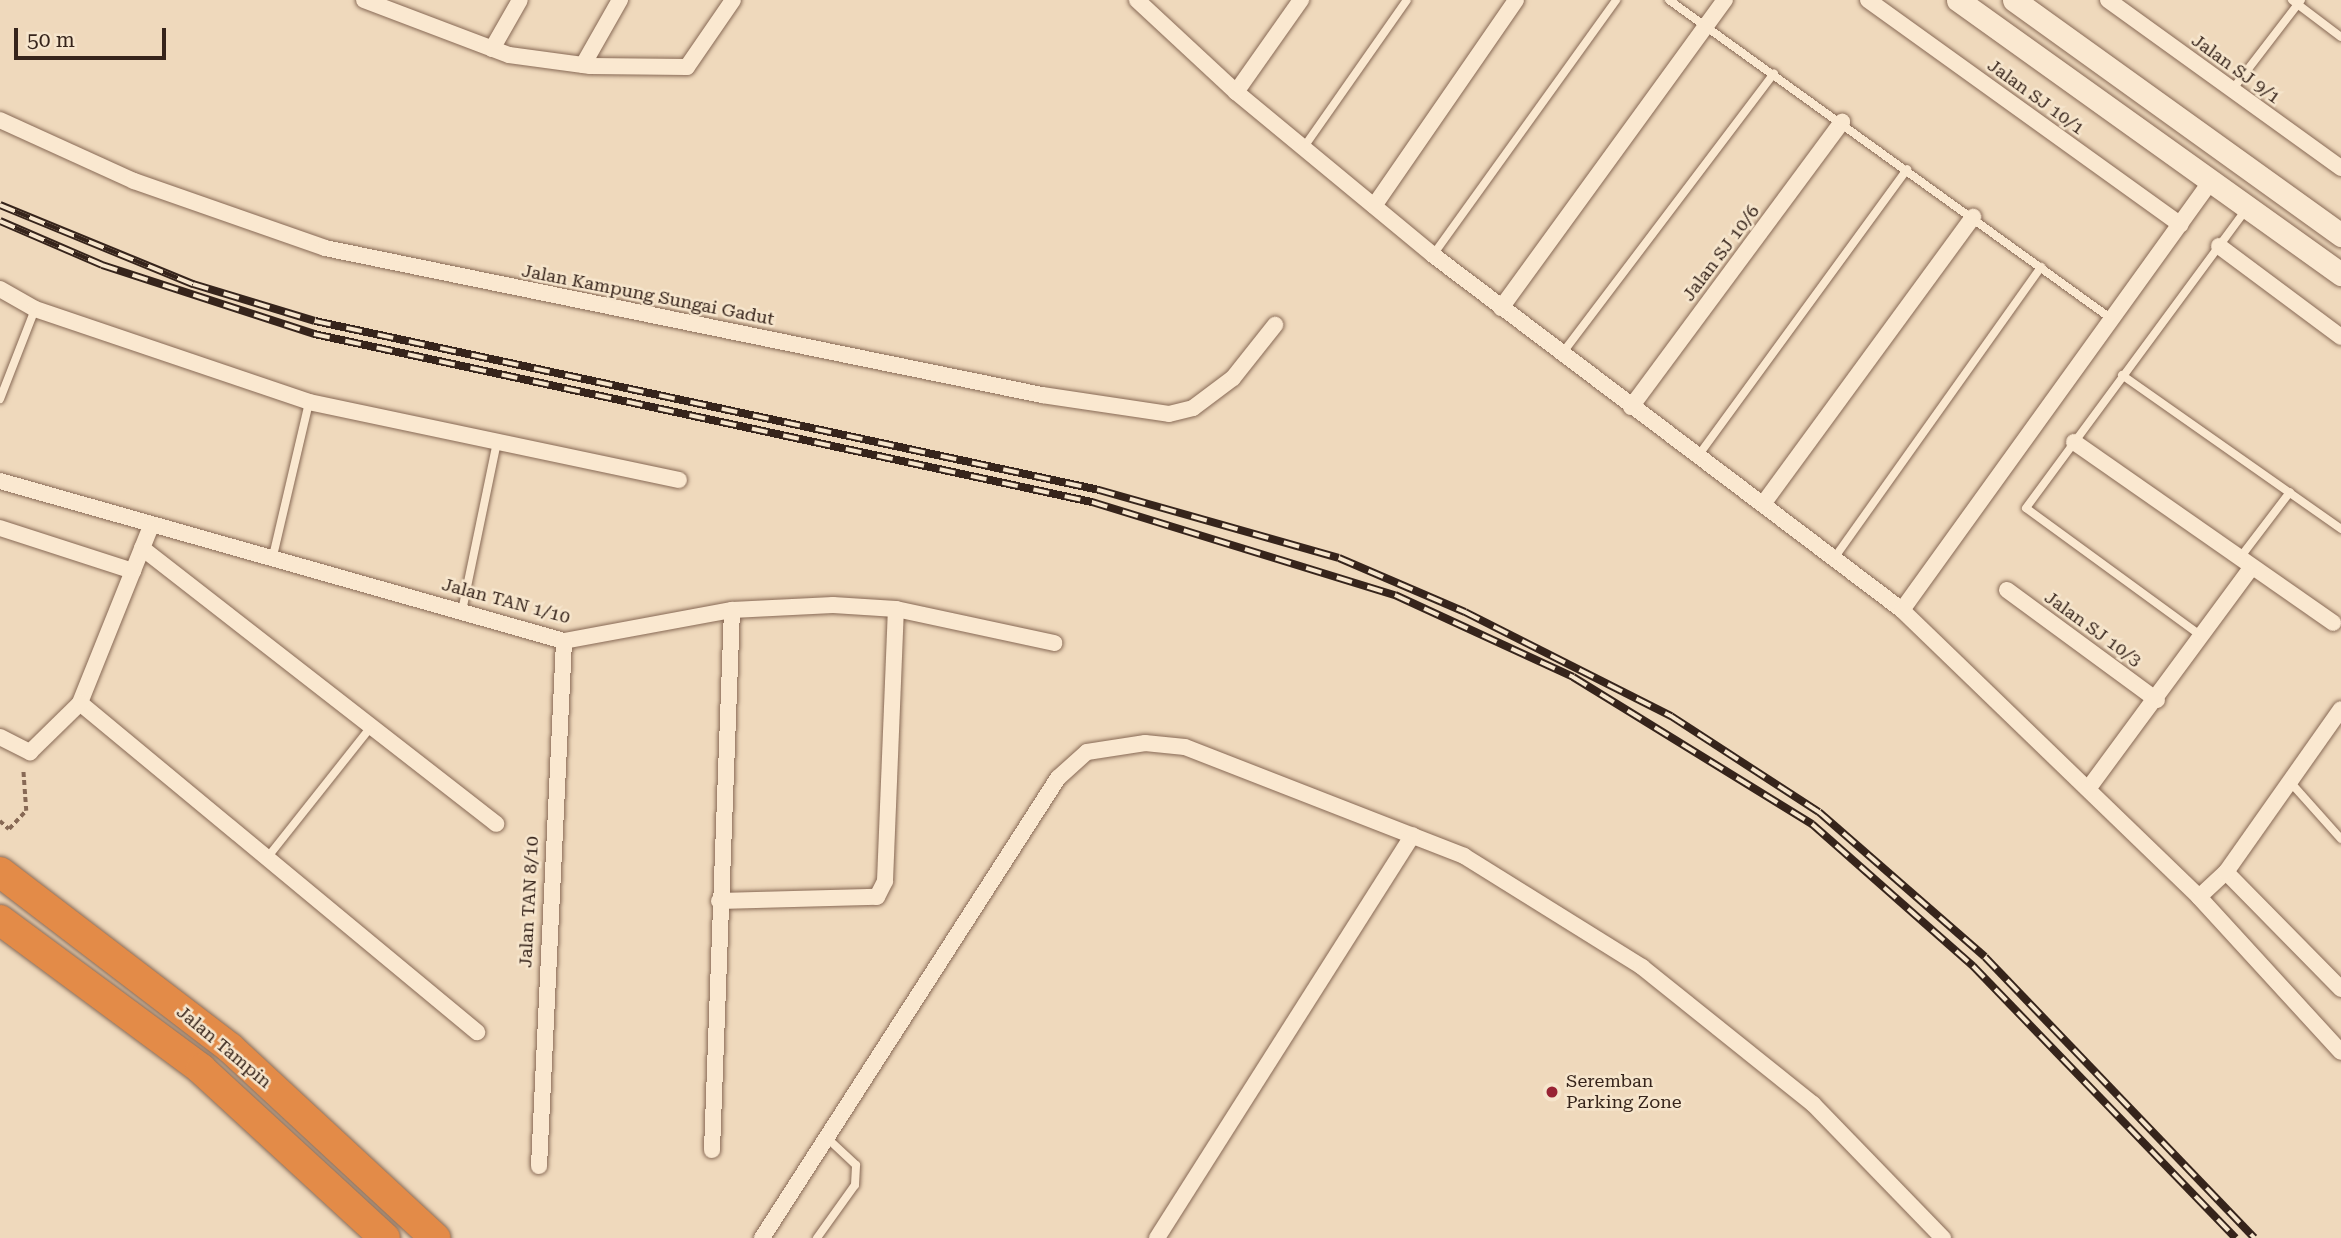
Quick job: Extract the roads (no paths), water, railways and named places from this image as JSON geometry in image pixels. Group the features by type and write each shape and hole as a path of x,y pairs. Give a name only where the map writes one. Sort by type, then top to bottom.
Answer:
{"highway":[{"name":"Jalan Tampin","path":"0,872 230,1048 435,1238"},
{"name":"Jalan Tampin","path":"0,920 201,1069 385,1238"}],"street":[{"path":"363,0 492,49 583,65 687,67 733,0"},
{"path":"492,49 520,0"},
{"path":"583,65 620,0"},
{"path":"1137,0 1236,92 1433,255 1561,355 1835,557 1902,610 2199,897 2341,1052"},
{"path":"1236,92 1301,0"},
{"path":"1374,206 1516,0"},
{"path":"1501,308 1725,0"},
{"name":"Jalan SJ 10/1","path":"1868,0 2180,225"},
{"path":"1958,0 2341,274"},
{"path":"2014,0 2341,235"},
{"name":"Jalan SJ 9/1","path":"2108,0 2341,168"},
{"name":"Jalan Kampung Sungai Gadut","path":"0,120 134,181 326,248 1042,395 1169,414 1192,408 1233,378 1275,325"},
{"name":"Jalan SJ 10/6","path":"1631,407 1842,122"},
{"path":"1902,610 2211,181"},
{"path":"1763,504 1973,217"},
{"path":"2219,246 2341,337"},
{"path":"0,289 35,309 309,402 679,480"},
{"path":"2074,442 2245,563 2337,620"},
{"name":"Jalan TAN 1/10","path":"0,481 151,526 273,556 564,640 732,610 896,609 1054,643"},
{"path":"0,737 30,752 80,704 151,526"},
{"path":"0,528 133,571"},
{"path":"142,548 496,824"},
{"path":"2088,789 2157,700 2245,563"},
{"name":"Jalan SJ 10/3","path":"2007,590 2157,700"},
{"path":"719,901 877,897 885,881 896,609"},
{"path":"712,1150 719,901 732,610"},
{"name":"Jalan TAN 8/10","path":"539,1166 564,640"},
{"path":"80,704 477,1032"},
{"path":"2199,897 2225,872 2291,783 2341,709"},
{"path":"762,1238 825,1136 1058,778 1087,752 1114,744 1185,747 1464,856 1643,967 1813,1104 1943,1238"},
{"path":"1157,1238 1413,835"},
{"path":"2225,872 2341,989"}],"lane":[{"path":"1304,147 1407,0"},
{"path":"1433,255 1616,0"},
{"path":"1670,0 2113,320"},
{"path":"2232,90 2297,1 2341,37"},
{"path":"1561,355 1774,73"},
{"path":"1698,456 1907,169"},
{"path":"2200,635 2026,508 2248,208"},
{"path":"1835,557 2041,267"},
{"path":"0,399 35,309"},
{"path":"2122,375 2341,529"},
{"path":"273,556 309,402"},
{"path":"462,611 497,442"},
{"path":"2245,563 2290,492"},
{"path":"267,858 371,727"},
{"path":"2291,783 2341,839"},
{"path":"817,1238 855,1185 856,1165 825,1136"}],"railway":[{"path":"0,205 193,284 315,321 1099,490 1339,558 1465,612 1671,716 1819,812 1985,957 2254,1238"},
{"path":"0,221 102,265 314,334 1092,502 1395,595 1573,677 1812,824 1973,966 2236,1238"}],"place":[{"name":"Seremban Parking Zone","path":"1552,1092"}]}
